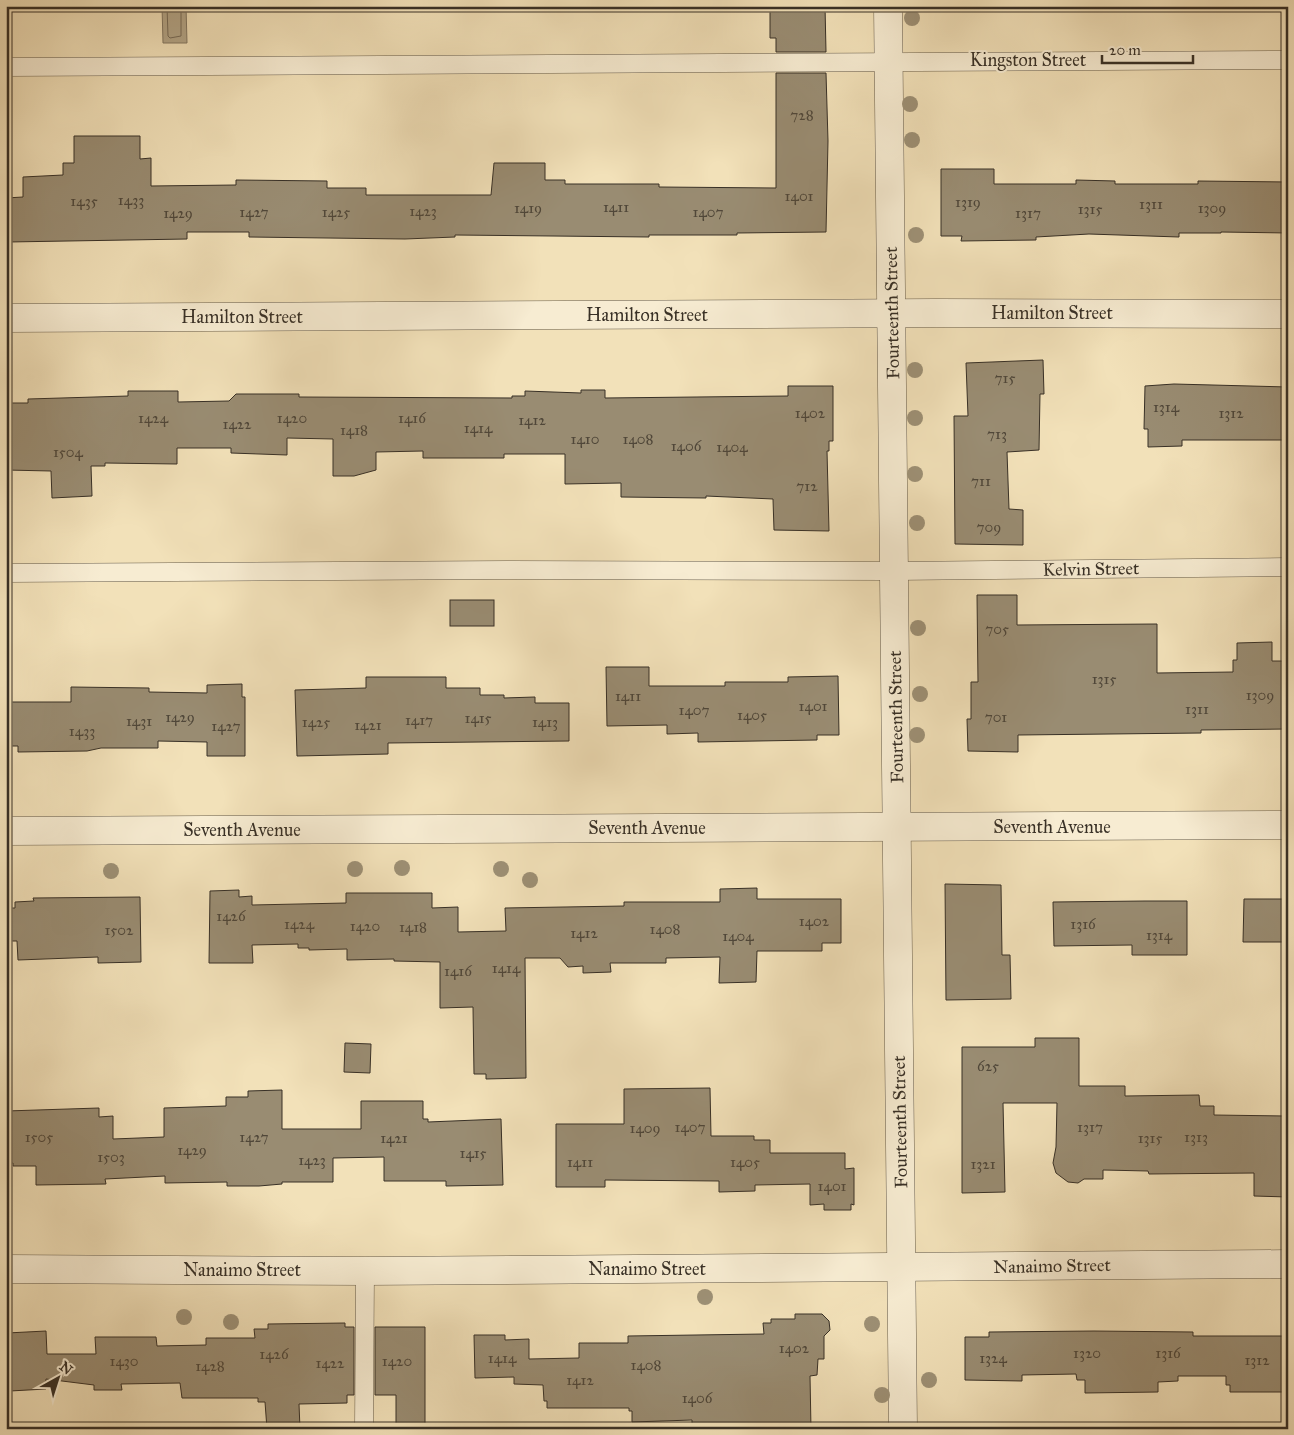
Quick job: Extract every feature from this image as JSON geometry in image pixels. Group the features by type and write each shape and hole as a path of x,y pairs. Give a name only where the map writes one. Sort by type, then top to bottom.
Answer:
{"street":[{"name":"Fourteenth Street","path":"888,6 903,1429"},
{"name":"Hamilton Street","path":"6,318 1288,314"},
{"name":"Seventh Avenue","path":"6,831 1288,825"},
{"name":"Nanaimo Street","path":"6,1269 365,1271 1288,1264"}],"lane":[{"name":"Kingston Street","path":"6,67 889,60 1288,60"},
{"name":"Kelvin Street","path":"6,573 507,570 894,571 1288,567"},
{"path":"364,1429 365,1271"}],"water":[{"path":"162,6 186,6 187,43 163,43"}],"building":[{"path":"783,6 825,6 826,52 776,52 776,38 770,38 770,9 783,9"},
{"path":"776,73 826,73 828,141 826,232 649,235 649,237 455,235 455,237 405,239 249,237 249,232 187,232 187,239 8,242 6,198 23,197 23,177 63,175 63,163 74,163 74,136 140,136 140,159 151,158 151,186 236,185 236,180 327,181 327,188 366,188 366,195 491,195 494,163 545,163 545,180 565,180 565,184 659,184 659,187 776,188"},
{"path":"941,169 994,169 994,184 1076,184 1076,180 1115,181 1115,184 1198,184 1198,181 1288,182 1288,233 1179,233 1179,237 1089,234 1036,237 1036,240 961,241 962,236 941,236"},
{"path":"1043,360 1044,394 1040,394 1039,450 1007,452 1009,509 1023,510 1023,545 955,544 954,416 968,416 966,363"},
{"path":"1174,384 1288,387 1288,440 1182,440 1182,446 1148,447 1148,429 1144,429 1145,386"},
{"path":"788,386 833,386 833,441 829,441 829,451 827,451 829,531 774,530 773,499 706,496 706,498 621,497 621,483 565,484 565,454 504,454 504,458 423,458 423,451 376,452 376,470 354,476 333,476 333,439 287,438 287,455 231,453 231,448 177,448 177,464 105,463 105,466 91,466 92,496 52,498 51,471 6,470 6,403 28,403 28,399 128,396 128,391 178,391 178,402 229,401 236,394 299,394 299,397 512,398 512,396 525,396 525,391 581,393 581,390 605,390 605,398 788,396"},
{"path":"977,595 1017,595 1017,625 1157,624 1157,673 1233,672 1233,660 1237,660 1237,643 1272,642 1272,661 1288,661 1288,729 1201,730 1201,733 1018,735 1018,752 968,751 967,719 971,719 971,682 978,682"},
{"path":"450,600 494,600 494,626 450,626"},
{"path":"606,667 649,667 649,686 725,686 725,682 788,682 788,677 838,676 839,735 817,735 817,740 698,742 698,733 667,734 667,725 607,726"},
{"path":"366,677 446,677 446,688 480,688 480,695 504,695 504,698 535,697 535,703 569,703 569,741 388,743 388,754 297,756 295,690 366,688"},
{"path":"242,684 242,697 245,697 245,756 207,756 207,742 158,741 158,748 101,748 87,751 18,752 18,746 6,746 6,702 71,702 71,687 149,688 149,692 207,693 207,685"},
{"path":"945,884 1001,885 1002,955 1010,955 1011,999 946,1000"},
{"path":"757,888 757,899 841,899 841,943 822,943 822,951 757,951 756,982 719,983 720,957 666,958 666,963 610,963 611,972 583,973 583,966 568,967 560,958 525,958 526,1078 486,1079 486,1074 474,1074 473,1007 440,1008 440,962 394,961 394,959 347,960 347,949 309,950 309,948 298,948 298,944 252,945 253,963 209,963 210,891 239,890 239,897 252,896 252,905 346,903 346,893 432,893 432,908 458,907 458,932 506,931 505,908 624,906 624,902 720,902 720,889"},
{"path":"140,897 141,962 98,963 98,957 18,960 17,941 6,941 6,908 15,908 15,902 34,901 33,898"},
{"path":"1244,899 1288,899 1288,942 1243,942"},
{"path":"1187,901 1187,955 1132,955 1132,945 1054,946 1053,902"},
{"path":"1035,1038 1079,1038 1079,1086 1125,1086 1125,1096 1199,1095 1200,1106 1214,1106 1214,1115 1285,1116 1288,1197 1254,1196 1254,1173 1149,1174 1148,1171 1103,1170 1103,1179 1084,1179 1078,1183 1068,1182 1056,1173 1053,1163 1056,1147 1057,1103 1003,1103 1005,1192 962,1193 962,1047 1035,1047"},
{"path":"345,1043 371,1044 370,1073 344,1072"},
{"path":"710,1088 711,1136 754,1136 754,1140 770,1140 770,1153 845,1153 845,1169 854,1168 854,1205 851,1204 851,1210 824,1210 824,1204 810,1205 810,1184 755,1185 755,1191 719,1192 719,1181 605,1180 605,1187 556,1187 556,1124 624,1124 624,1089"},
{"path":"282,1090 282,1129 361,1129 361,1101 423,1101 423,1119 428,1119 428,1122 501,1119 503,1185 446,1186 446,1181 384,1181 384,1157 333,1158 333,1182 282,1182 282,1184 259,1186 227,1186 227,1182 165,1183 165,1176 105,1179 106,1184 36,1185 36,1166 13,1166 13,1163 6,1164 6,1111 99,1108 99,1117 113,1116 113,1139 164,1137 164,1108 226,1106 226,1097 248,1097 248,1091"},
{"path":"795,1314 822,1314 829,1321 830,1330 824,1336 824,1359 818,1359 817,1375 810,1376 811,1429 692,1429 692,1420 632,1422 632,1411 629,1411 629,1408 547,1408 547,1401 544,1401 543,1385 514,1384 514,1377 475,1378 474,1335 505,1335 505,1340 529,1339 529,1359 579,1358 579,1343 628,1343 628,1336 764,1334 763,1323 771,1323 771,1319 795,1319"},
{"path":"345,1323 345,1327 354,1327 354,1395 347,1395 347,1403 299,1404 300,1429 267,1429 265,1402 258,1402 258,1398 182,1398 180,1383 121,1384 122,1390 94,1390 94,1385 46,1379 46,1389 10,1391 7,1333 46,1331 47,1354 96,1354 95,1337 156,1337 157,1346 206,1345 206,1338 255,1338 254,1329 268,1329 268,1324"},
{"path":"375,1327 425,1327 425,1429 396,1429 396,1395 375,1395"},
{"path":"989,1332 1193,1332 1193,1336 1288,1336 1288,1392 1230,1392 1230,1385 1226,1385 1226,1376 1178,1376 1178,1381 1158,1382 1158,1392 1085,1393 1085,1380 1077,1380 1076,1374 1022,1375 1022,1381 965,1380 965,1337 989,1337"}]}
